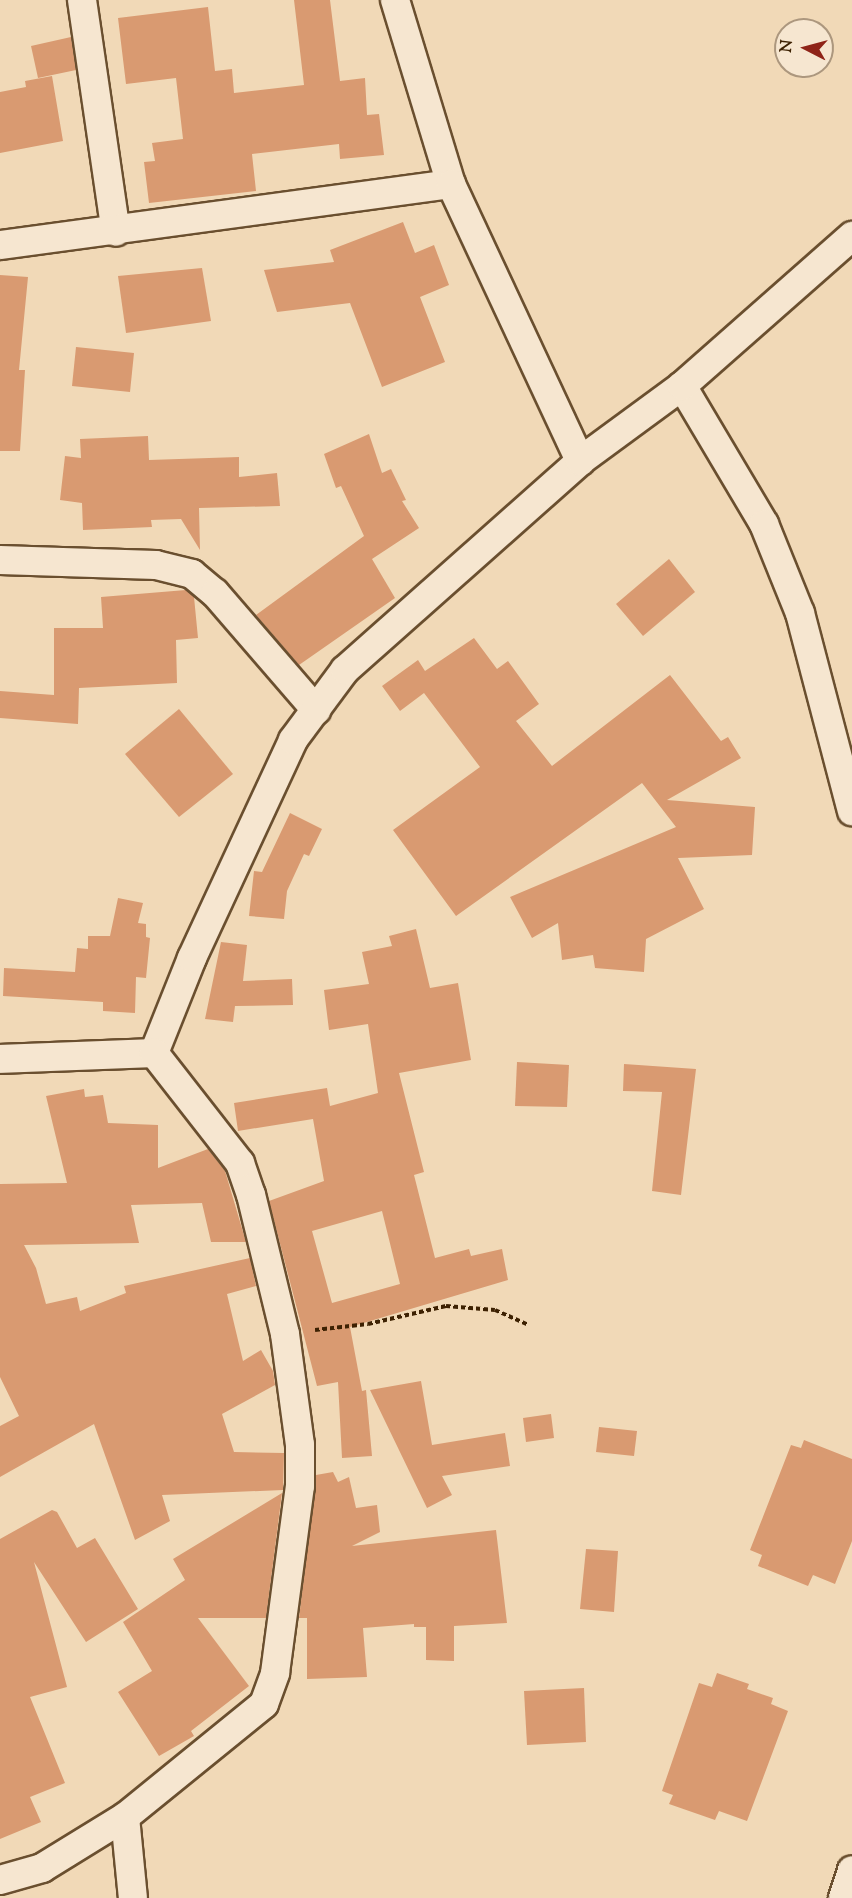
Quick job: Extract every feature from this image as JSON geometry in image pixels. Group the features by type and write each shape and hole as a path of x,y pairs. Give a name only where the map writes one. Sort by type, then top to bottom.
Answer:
{"street":[{"path":"82,0 116,232"},
{"path":"395,0 451,184 579,461"},
{"path":"0,245 116,232 451,184"},
{"path":"154,1053 192,958 293,740 345,670 579,461 682,386 852,236"},
{"path":"682,386 764,524 800,613 852,811"},
{"path":"0,560 156,565 192,574 215,593 316,710"},
{"path":"0,1059 154,1053"},
{"path":"0,1880 42,1868 125,1817 264,1704 271,1690 300,1486 300,1445 285,1334 251,1195 240,1163 154,1053"},
{"path":"125,1817 133,1898"},
{"path":"843,1898 852,1870"}],"path":[{"path":"285,1334 368,1324 446,1306 495,1310 527,1324"}],"building":[{"path":"294,0 330,0 340,81 365,78 367,115 379,114 384,155 340,159 339,144 252,154 256,191 149,203 144,162 155,161 152,143 183,139 176,78 126,84 118,18 208,7 215,71 232,69 234,93 304,85"},
{"path":"71,37 76,70 38,78 31,46"},
{"path":"52,76 63,141 0,153 0,92 26,87 25,81"},
{"path":"403,222 415,253 434,245 449,285 420,297 445,362 382,387 350,303 277,312 264,270 334,262 330,250"},
{"path":"202,268 211,321 126,333 118,276"},
{"path":"0,275 28,277 19,370 25,370 20,451 0,451"},
{"path":"76,347 134,353 130,392 72,386"},
{"path":"369,434 382,473 391,469 406,500 402,501 419,528 372,559 395,598 299,665 256,615 364,536 341,486 336,488 324,454"},
{"path":"148,436 149,460 239,457 239,477 277,473 280,506 199,508 200,550 181,519 151,520 152,527 83,530 82,503 60,500 65,456 81,458 80,439"},
{"path":"669,559 695,592 643,636 616,604"},
{"path":"186,590 194,597 198,638 176,640 177,683 79,688 78,724 0,718 0,691 54,695 54,628 103,628 101,597"},
{"path":"474,638 497,669 508,661 539,704 516,721 552,766 670,675 721,741 728,737 741,758 667,800 755,807 752,855 678,858 704,909 646,939 644,972 595,968 593,955 562,960 558,923 532,938 510,897 676,827 642,783 456,916 393,830 480,767 424,693 400,711 382,686 418,660 425,671"},
{"path":"179,709 233,774 179,817 125,754"},
{"path":"290,813 322,829 309,856 304,854 287,891 284,919 249,916 254,871 262,872"},
{"path":"118,898 143,903 138,923 146,924 146,937 150,938 146,978 136,977 135,1013 103,1011 103,1002 3,996 4,968 75,972 77,948 88,949 88,936 110,936"},
{"path":"416,929 430,988 458,983 471,1060 399,1073 424,1172 414,1175 435,1258 469,1249 471,1256 502,1249 508,1280 350,1327 362,1391 366,1390 372,1456 342,1458 338,1382 317,1386 269,1201 324,1181 313,1119 238,1131 234,1103 327,1088 330,1106 378,1093 368,1024 329,1030 324,990 369,984 362,952 392,946 389,936","holes":["382,1211 400,1284 332,1303 312,1231"]},
{"path":"221,942 247,945 243,981 292,979 293,1005 235,1006 233,1022 205,1019"},
{"path":"517,1062 569,1065 567,1107 515,1106"},
{"path":"624,1064 696,1069 681,1195 652,1191 662,1092 623,1091"},
{"path":"84,1089 85,1097 103,1095 108,1123 158,1125 158,1168 208,1149 225,1171 246,1242 211,1242 202,1203 131,1205 139,1243 24,1245 36,1268 46,1304 77,1297 80,1311 126,1293 124,1286 250,1258 256,1286 227,1294 243,1361 261,1350 273,1371 275,1385 222,1414 234,1452 284,1453 283,1490 162,1495 170,1521 135,1540 94,1424 0,1477 0,1426 19,1416 0,1377 0,1184 67,1183 46,1096"},
{"path":"421,1381 432,1445 505,1433 510,1466 442,1476 452,1495 427,1508 370,1390"},
{"path":"551,1414 554,1438 526,1442 523,1418"},
{"path":"599,1427 637,1431 634,1456 596,1452"},
{"path":"804,1440 852,1459 852,1541 835,1584 813,1575 808,1586 758,1566 762,1555 750,1550 791,1445 801,1448"},
{"path":"333,1472 338,1482 349,1477 356,1508 377,1505 380,1532 352,1546 496,1530 507,1623 454,1626 454,1661 426,1660 426,1627 414,1627 414,1624 363,1628 367,1677 307,1679 307,1618 299,1618 316,1475"},
{"path":"282,1493 266,1618 198,1618 249,1686 191,1731 194,1736 159,1756 118,1692 152,1671 123,1622 185,1580 173,1559"},
{"path":"52,1510 57,1512 77,1548 95,1538 138,1609 86,1642 34,1562 67,1687 30,1697 65,1783 30,1797 41,1822 0,1839 0,1539"},
{"path":"586,1549 618,1551 614,1612 580,1609"},
{"path":"717,1673 749,1684 747,1689 773,1698 771,1704 788,1711 747,1821 719,1811 715,1820 669,1804 673,1795 662,1791 699,1683 712,1687"},
{"path":"584,1688 586,1742 527,1745 524,1691"}]}
